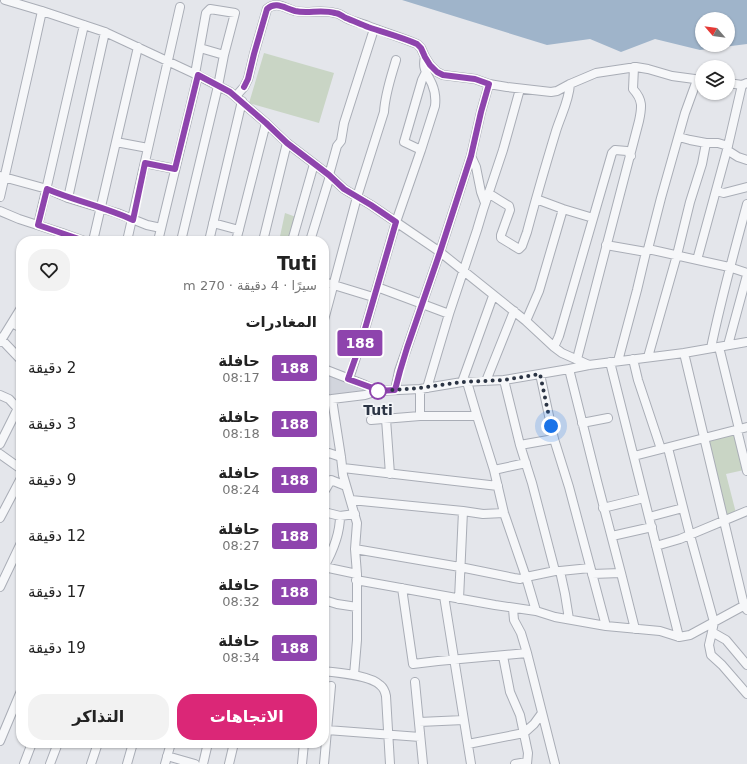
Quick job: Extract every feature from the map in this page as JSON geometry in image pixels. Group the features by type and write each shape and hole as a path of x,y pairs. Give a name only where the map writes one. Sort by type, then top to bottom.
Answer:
{"street":[{"path":"5,0 105,32 230,92 287,143 344,189 440,252 493,296 514,311 562,353 589,365"},
{"path":"210,236 239,99 248,79 267,9 270,6 276,5 303,12 326,11 336,13 374,29 417,44 421,48 430,65 437,72 443,75 475,79 489,84 551,92 557,91 596,73 634,67 648,69 672,76 695,79"},
{"path":"129,236 180,7"},
{"path":"159,236 197,75 206,13 210,9 235,13 224,55 183,236"},
{"path":"0,197 2,176 42,11"},
{"path":"38,225 84,25"},
{"path":"311,236 337,146 341,141 344,123 374,29"},
{"path":"68,198 105,32"},
{"path":"94,236 138,47"},
{"path":"200,48 224,55"},
{"path":"348,379 362,339 396,222 435,106 436,99 432,84 423,64 425,57"},
{"path":"329,294 334,285 357,197 384,112 390,80 396,60"},
{"path":"577,359 606,245 631,156 642,107 637,94 633,89 634,67"},
{"path":"421,150 404,142 422,80 426,72"},
{"path":"697,260 745,84 735,83"},
{"path":"395,390 471,156 489,84"},
{"path":"488,193 509,206 510,210 501,238 519,248 522,246 557,129 565,108 570,91 570,84"},
{"path":"420,416 423,388 503,150 520,89"},
{"path":"679,637 634,456 614,361 637,290 685,113 695,89"},
{"path":"237,236 266,123"},
{"path":"679,137 706,143 718,143 738,157 747,160"},
{"path":"116,142 148,148"},
{"path":"264,236 287,143"},
{"path":"648,358 690,202 702,164 706,143"},
{"path":"554,347 559,336 613,150 627,151 631,156"},
{"path":"471,156 476,167 481,192 485,203"},
{"path":"145,163 175,169"},
{"path":"293,236 314,164"},
{"path":"2,176 47,189 68,198 117,213 147,225 161,228"},
{"path":"716,191 724,193 747,187"},
{"path":"536,198 563,209 594,218"},
{"path":"747,204 729,267 718,315 715,347 738,429 747,471"},
{"path":"526,321 539,291 563,209"},
{"path":"0,211 70,236"},
{"path":"213,223 239,230"},
{"path":"606,245 676,255 729,267 747,274 728,345"},
{"path":"329,284 374,297"},
{"path":"377,287 449,314"},
{"path":"493,296 465,382 494,470 504,513 526,577 536,612"},
{"path":"486,381 514,311"},
{"path":"16,316 0,340 16,355"},
{"path":"12,323 16,325"},
{"path":"329,400 365,395 378,391 423,388 465,382 504,380 614,361 684,353 747,342"},
{"path":"329,569 402,588 606,626 660,631 679,637 690,635 746,606 684,353"},
{"path":"633,359 638,380 665,449 683,508 714,622 709,645 711,655 722,665 747,694"},
{"path":"569,369 603,508 612,536 635,629"},
{"path":"329,371 378,391"},
{"path":"540,374 554,439 569,487 606,626"},
{"path":"504,380 520,445 565,594 569,619"},
{"path":"0,395 9,399 16,406"},
{"path":"329,404 342,457 343,475 357,523 355,549 357,577 357,640 354,675"},
{"path":"371,420 420,416 476,416"},
{"path":"0,444 16,417"},
{"path":"582,423 608,418"},
{"path":"386,419 390,474"},
{"path":"634,456 747,427"},
{"path":"520,445 554,439"},
{"path":"329,453 342,457"},
{"path":"0,454 16,465"},
{"path":"494,470 526,463"},
{"path":"343,468 498,486"},
{"path":"329,483 331,480 346,486"},
{"path":"0,518 16,488"},
{"path":"603,508 644,498"},
{"path":"351,500 483,514 504,513"},
{"path":"649,517 683,508"},
{"path":"459,599 463,511"},
{"path":"656,546 690,535 747,511"},
{"path":"329,513 340,516 355,514"},
{"path":"329,557 335,544 340,523 340,516"},
{"path":"612,536 652,527"},
{"path":"355,549 520,579 558,571 621,572"},
{"path":"0,586 16,558"},
{"path":"402,588 413,664 527,653"},
{"path":"444,596 471,764"},
{"path":"329,602 357,607"},
{"path":"513,609 514,620 521,633 527,653 555,764"},
{"path":"712,632 726,640 747,665"},
{"path":"504,656 510,692 520,715 528,753 527,763 515,764"},
{"path":"329,672 354,675 373,680 380,684 384,690 386,696 390,764"},
{"path":"415,682 422,764"},
{"path":"329,696 330,686"},
{"path":"0,741 16,703"},
{"path":"468,744 524,733 534,724 542,713"},
{"path":"419,722 464,720"},
{"path":"329,727 420,738"},
{"path":"24,764 30,748"},
{"path":"50,764 56,748"},
{"path":"91,764 96,748"},
{"path":"127,764 132,748"},
{"path":"170,748 166,760 195,764"},
{"path":"203,764 207,748"},
{"path":"229,764 233,748"},
{"path":"302,764 304,748"},
{"path":"324,764 325,748"}],"shaded area":[{"path":"329,372 365,386 364,394 329,398"}],"green space":[{"path":"264,53 334,73 319,123 249,103"},
{"path":"285,213 296,217 291,236 280,236"},
{"path":"735,432 744,470 726,474 736,513 725,517 705,440"}],"water":[{"path":"402,0 747,0 747,44 735,46 735,12 695,12 695,49 655,39 621,52 590,39 547,45"}],"bus line":[{"name":"188","path":"70,236 38,225 47,189 68,198 117,213 133,220 145,163 175,169 198,75 230,92 242,101 287,143 329,175 344,189 396,222 362,339 348,379 378,391 395,390 407,348 471,156 489,84 475,79 443,75 437,72 430,65 421,48 417,44 374,29 336,13 326,11 295,11 276,5 270,6 267,9 248,79 244,87"}],"place":[{"name":"Tuti","path":"378,391"}],"route":[{"path":"378,391 427,388 462,382 504,380 540,374 551,426"}]}
